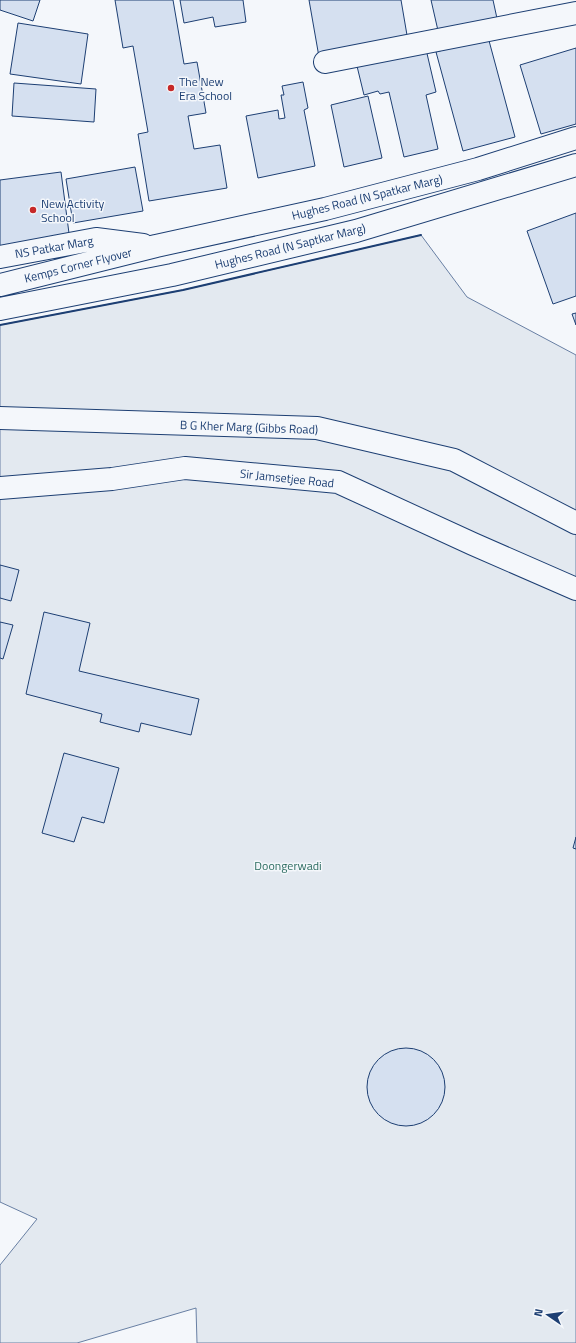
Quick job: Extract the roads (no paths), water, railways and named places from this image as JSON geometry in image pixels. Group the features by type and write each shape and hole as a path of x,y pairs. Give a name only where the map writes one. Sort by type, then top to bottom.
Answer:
{"main road":[{"path":"325,62 576,13"},
{"name":"Hughes Road (N Spatkar Marg)","path":"156,246 325,209 478,169 576,138"},
{"name":"Hughes Road (N Saptkar Marg)","path":"0,309 172,275 356,231 576,165"},
{"name":"NS Patkar Marg","path":"0,257 96,239 156,246"},
{"name":"Kemps Corner Flyover","path":"0,284 156,246"},
{"name":"B G Kher Marg (Gibbs Road)","path":"0,418 317,428 454,460 576,523"},
{"name":"Sir Jamsetjee Road","path":"0,488 112,479 186,468 338,482 472,544 576,588"}],"place":[{"name":"The New Era School","path":"171,88"},
{"name":"New Activity School","path":"33,210"}],"park label":[{"name":"Doongerwadi","path":"288,865"}]}
